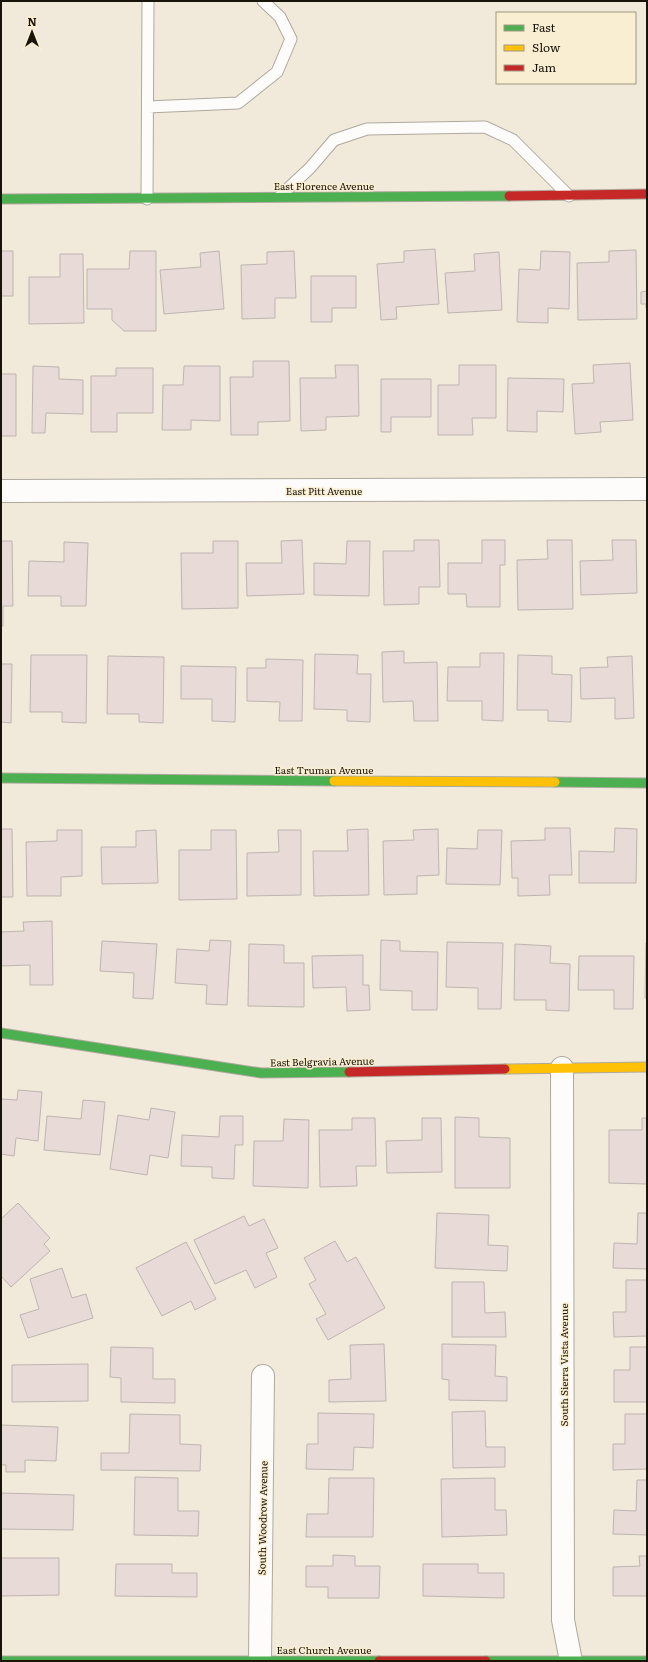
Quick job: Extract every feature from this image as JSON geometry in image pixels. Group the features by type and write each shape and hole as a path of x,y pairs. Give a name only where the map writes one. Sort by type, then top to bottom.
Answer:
{"street":[{"name":"East Florence Avenue","path":"1,198 570,196 647,194"},
{"name":"East Pitt Avenue","path":"1,492 647,488"},
{"name":"East Truman Avenue","path":"1,778 647,782"},
{"name":"East Belgravia Avenue","path":"1,1033 260,1073 647,1067"},
{"name":"South Sierra Vista Avenue","path":"562,1068 563,1620 571,1661"},
{"name":"South Woodrow Avenue","path":"260,1660 263,1376"},
{"name":"East Church Avenue","path":"1,1660 647,1661"}],"lane":[{"path":"147,198 148,1"},
{"path":"148,107 238,103 277,72 291,39 280,17 263,1"},
{"path":"280,196 310,168 334,140 366,129 485,127 513,140 570,196"}],"building":[{"path":"435,249 439,304 396,307 397,319 381,320 377,264 404,262 404,251"},
{"path":"636,250 637,319 578,320 577,263 609,262 609,251"},
{"path":"1,251 13,251 13,296 1,296"},
{"path":"130,251 156,251 156,331 124,331 112,320 112,309 87,309 87,269 129,269"},
{"path":"219,251 224,309 164,314 160,270 201,267 200,253"},
{"path":"294,251 296,298 275,298 275,318 242,319 241,265 267,264 267,252"},
{"path":"541,251 570,252 569,309 548,308 548,323 517,322 519,269 540,270"},
{"path":"499,252 502,310 448,313 445,273 475,271 474,254"},
{"path":"60,254 83,254 84,323 29,324 29,277 60,277"},
{"path":"311,276 356,276 356,308 332,308 332,322 311,322"},
{"path":"647,291 646,308 646,304 641,304 641,292"},
{"path":"253,361 289,361 290,421 258,422 258,435 231,435 230,377 253,377"},
{"path":"630,363 633,420 600,422 601,432 575,434 572,384 594,383 593,365"},
{"path":"335,365 358,365 359,416 326,417 326,430 301,431 300,378 336,378"},
{"path":"459,365 496,365 496,418 472,418 473,435 438,435 438,385 459,385"},
{"path":"33,366 59,367 59,379 83,380 83,414 46,413 45,433 32,433"},
{"path":"184,366 220,366 220,421 191,420 191,430 162,430 163,385 183,385"},
{"path":"116,368 153,368 153,413 117,413 117,432 91,432 91,376 116,376"},
{"path":"1,374 16,374 16,436 1,436"},
{"path":"508,378 564,379 563,412 537,411 537,432 507,431"},
{"path":"381,379 431,379 431,417 391,417 391,432 381,432"},
{"path":"302,540 304,594 247,596 246,563 282,563 281,541"},
{"path":"414,540 439,540 440,587 419,587 419,604 384,605 383,551 414,551"},
{"path":"482,540 505,540 505,565 500,565 500,607 467,607 466,594 448,594 448,563 482,563"},
{"path":"547,540 572,540 573,609 518,610 517,560 548,559"},
{"path":"612,540 636,540 637,593 581,595 580,561 613,560"},
{"path":"1,541 12,541 13,606 3,606 3,626 1,626"},
{"path":"213,541 238,541 238,608 182,609 181,553 213,553"},
{"path":"347,541 370,541 369,596 314,595 314,563 346,564"},
{"path":"64,542 88,543 86,606 61,606 61,596 28,596 29,561 64,562"},
{"path":"404,651 404,663 437,662 438,721 414,721 413,701 383,702 382,652"},
{"path":"480,653 504,653 503,721 482,720 482,701 447,701 448,667 480,667"},
{"path":"315,654 358,655 357,674 371,674 370,722 347,721 347,710 314,709"},
{"path":"31,655 87,655 86,723 62,722 62,712 30,712"},
{"path":"518,655 552,656 552,674 572,675 571,722 548,721 548,710 517,710"},
{"path":"108,656 164,657 163,723 139,722 139,714 107,714"},
{"path":"632,656 634,718 615,719 615,698 581,699 580,668 608,667 607,657"},
{"path":"266,659 303,660 302,721 279,721 280,702 247,701 247,668 266,668"},
{"path":"1,664 12,664 11,723 1,722"},
{"path":"181,666 236,667 235,722 212,721 212,699 181,699"},
{"path":"545,828 570,828 572,875 549,875 550,895 518,896 518,878 512,878 511,841 545,840"},
{"path":"615,828 637,829 636,883 579,883 579,851 614,852"},
{"path":"1,829 12,829 13,897 1,897"},
{"path":"368,829 369,895 314,896 313,851 348,851 347,830"},
{"path":"438,829 439,875 417,876 417,894 384,895 383,841 414,840 413,830"},
{"path":"57,830 82,830 82,876 61,877 61,896 27,896 26,842 57,841"},
{"path":"156,830 158,883 102,884 101,847 136,847 136,831"},
{"path":"211,830 236,830 237,899 179,900 179,850 211,850"},
{"path":"278,830 301,830 301,895 247,896 247,853 279,852"},
{"path":"478,830 502,830 500,885 446,884 447,848 477,849"},
{"path":"52,921 53,985 30,985 30,965 1,966 1,932 24,931 23,922"},
{"path":"210,940 231,941 227,1005 206,1004 207,985 175,983 177,949 209,951"},
{"path":"381,940 400,941 400,951 438,952 437,1010 412,1010 412,991 380,990"},
{"path":"102,941 157,944 153,999 133,998 134,973 100,971"},
{"path":"447,942 503,943 501,1009 478,1009 478,988 446,987"},
{"path":"646,943 647,998 645,998"},
{"path":"249,944 284,945 284,963 304,963 304,1007 248,1006"},
{"path":"515,944 551,946 550,963 570,964 569,1011 546,1010 546,1000 514,1000"},
{"path":"363,955 363,985 369,985 370,1010 347,1011 346,987 313,988 312,956"},
{"path":"579,956 634,956 633,1009 614,1009 614,990 578,990"},
{"path":"18,1090 42,1092 38,1141 16,1138 14,1156 1,1154 1,1099 17,1100"},
{"path":"83,1100 105,1102 100,1155 44,1150 47,1116 81,1119"},
{"path":"151,1108 175,1112 168,1158 150,1155 147,1175 110,1169 118,1115 149,1120"},
{"path":"220,1116 243,1116 243,1145 235,1145 234,1179 212,1178 212,1167 181,1166 182,1135 219,1137"},
{"path":"455,1117 479,1118 479,1137 510,1138 510,1188 455,1188"},
{"path":"352,1118 375,1118 376,1166 356,1166 357,1186 320,1187 319,1130 352,1130"},
{"path":"422,1118 441,1118 442,1172 387,1173 386,1141 422,1140"},
{"path":"642,1118 647,1118 647,1184 609,1183 609,1130 642,1130"},
{"path":"284,1119 309,1120 308,1188 253,1186 254,1141 283,1141"},
{"path":"18,1203 50,1238 44,1244 50,1251 11,1287 1,1276 1,1219"},
{"path":"437,1213 489,1215 488,1245 508,1246 507,1271 435,1268"},
{"path":"638,1213 647,1213 647,1269 613,1268 614,1243 637,1244"},
{"path":"244,1216 249,1226 264,1219 278,1248 266,1253 277,1277 255,1288 246,1270 215,1284 194,1240"},
{"path":"335,1241 347,1262 356,1257 385,1308 328,1340 316,1319 326,1314 309,1284 316,1280 304,1258"},
{"path":"186,1242 216,1299 195,1310 191,1301 162,1316 136,1268"},
{"path":"62,1268 72,1298 86,1294 93,1318 28,1338 20,1315 39,1309 30,1279"},
{"path":"626,1280 647,1280 647,1336 614,1337 613,1312 626,1312"},
{"path":"452,1282 484,1282 485,1313 505,1312 506,1337 452,1337"},
{"path":"384,1344 386,1401 329,1402 329,1380 351,1379 350,1345"},
{"path":"442,1344 496,1345 495,1376 507,1377 507,1401 449,1400 449,1380 442,1379"},
{"path":"111,1347 153,1348 153,1379 175,1379 175,1403 121,1402 121,1378 110,1377"},
{"path":"630,1347 647,1347 647,1402 614,1402 614,1370 630,1370"},
{"path":"88,1364 88,1401 12,1402 12,1365"},
{"path":"485,1411 486,1447 505,1447 505,1467 453,1468 452,1412"},
{"path":"318,1413 374,1414 373,1448 354,1447 353,1470 306,1469 307,1444 318,1444"},
{"path":"130,1414 180,1415 180,1444 201,1445 200,1471 101,1470 101,1453 129,1453"},
{"path":"625,1414 647,1414 647,1469 613,1470 613,1444 625,1444"},
{"path":"1,1425 58,1427 56,1461 25,1460 25,1472 6,1472 6,1465 1,1465"},
{"path":"135,1477 178,1478 178,1511 199,1511 198,1536 134,1535"},
{"path":"329,1478 374,1478 373,1537 306,1537 307,1514 328,1514"},
{"path":"495,1478 495,1510 506,1510 507,1535 442,1537 441,1479"},
{"path":"637,1480 647,1480 647,1535 613,1534 614,1510 636,1511"},
{"path":"1,1493 74,1495 73,1530 1,1529"},
{"path":"333,1555 355,1556 355,1566 380,1566 379,1598 328,1598 328,1587 306,1587 306,1566 333,1566"},
{"path":"639,1556 647,1556 647,1596 613,1596 613,1567 640,1566"},
{"path":"1,1558 59,1558 59,1595 1,1596"},
{"path":"116,1564 172,1564 172,1573 197,1573 197,1597 115,1596"},
{"path":"423,1564 478,1564 478,1573 504,1573 504,1598 423,1596"}],"traffic: fast":[{"path":"1,199 509,196"},
{"path":"1,778 334,781"},
{"path":"555,782 647,783"},
{"path":"1,1033 261,1073 349,1072"},
{"path":"1,1661 379,1661"},
{"path":"486,1661 647,1661"}],"traffic: slow":[{"path":"334,781 555,782"},
{"path":"505,1069 647,1067"}],"traffic: jam":[{"path":"509,196 647,194"},
{"path":"349,1072 505,1069"},
{"path":"379,1661 486,1661"}]}
